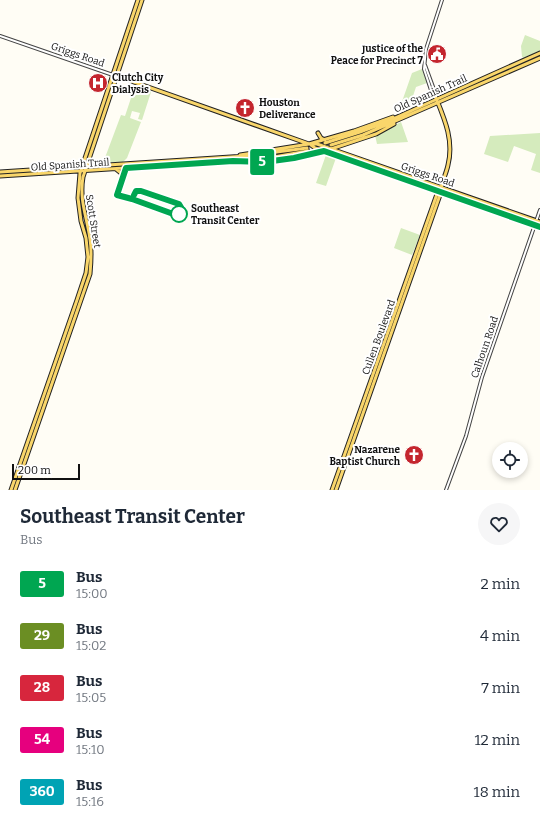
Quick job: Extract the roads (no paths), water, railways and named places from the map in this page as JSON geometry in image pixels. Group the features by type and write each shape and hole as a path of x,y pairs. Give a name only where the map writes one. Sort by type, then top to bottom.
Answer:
{"main road":[{"name":"Scott Street","path":"115,76 138,0"},
{"name":"Scott Street","path":"11,490 86,273 88,256 87,243 78,190 82,171 94,135 142,0"},
{"name":"Old Spanish Trail","path":"331,147 363,135 436,98 540,53"},
{"name":"Old Spanish Trail","path":"400,117 438,103 540,58"},
{"path":"492,74 494,78"},
{"name":"Griggs Road","path":"115,76 440,191 538,221"},
{"path":"465,86 466,90"},
{"name":"Cullen Boulevard","path":"336,490 419,257 447,170 450,152 447,127 436,98"},
{"path":"232,156 325,142 391,117 400,117"},
{"path":"233,161 272,161 324,151 331,147 344,145 376,134 400,117"},
{"path":"318,133 325,142"},
{"name":"Griggs Road","path":"309,144 331,147 475,199 540,226"},
{"path":"344,145 344,150 347,154"},
{"name":"Old Spanish Trail","path":"0,172 307,150 268,158 233,161 0,176"},
{"path":"191,159 191,164"},
{"path":"158,161 158,166"},
{"path":"54,168 55,172"},
{"path":"114,169 120,172 123,179"},
{"name":"Cullen Boulevard","path":"332,490 434,200 440,191"},
{"name":"Scott Street","path":"15,490 90,274 91,243 82,211"}],"street":[{"name":"Cullen Boulevard","path":"436,98 433,96 424,69 426,50 442,0"},
{"name":"Griggs Road","path":"0,36 115,76"},
{"name":"Calhoun Road","path":"446,490 466,436 482,377 535,224 538,221 540,210"}],"tunnel":[{"path":"307,148 325,143"},
{"path":"308,151 331,145"}],"place":[{"name":"Justice of the Peace for Precinct 7","path":"437,54"},
{"name":"Clutch City Dialysis","path":"98,83"},
{"name":"Houston Deliverance","path":"245,108"},
{"name":"Southeast Transit Center","path":"179,214"},
{"name":"Nazarene Baptist Church","path":"414,455"}]}
